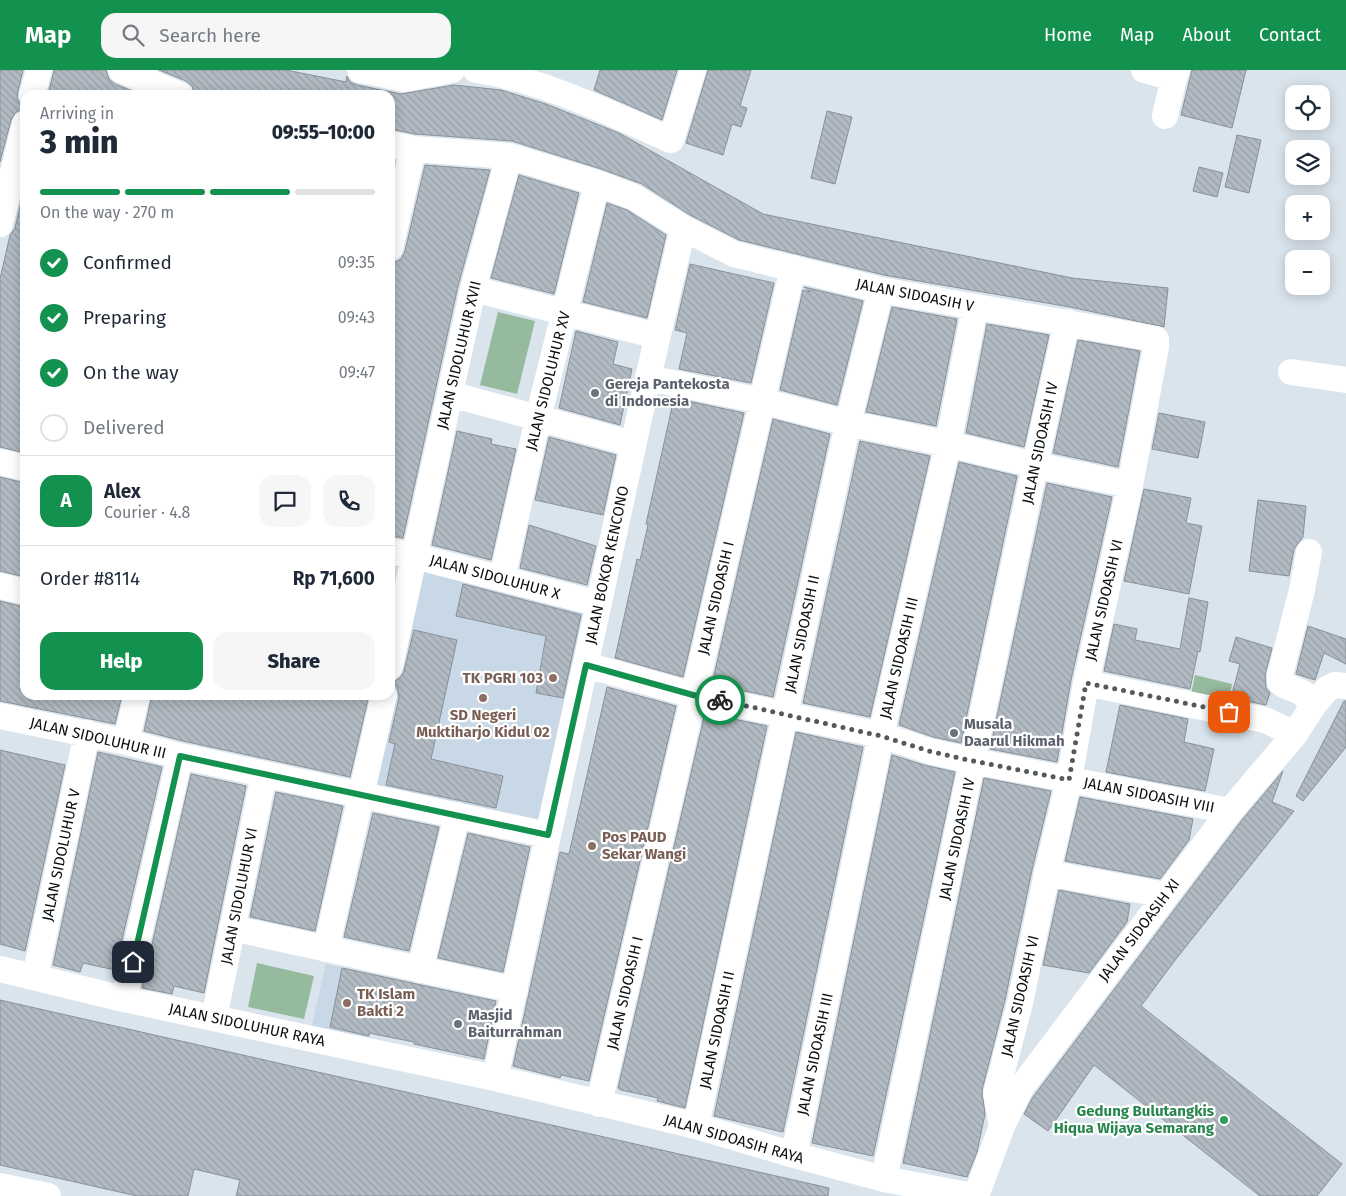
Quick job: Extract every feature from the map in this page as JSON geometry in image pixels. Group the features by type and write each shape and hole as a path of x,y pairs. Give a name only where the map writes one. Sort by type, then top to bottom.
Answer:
{"street":[{"path":"33,90 39,70"},
{"path":"360,70 404,79 452,70"},
{"path":"476,70 504,74 576,100 671,140 693,70"},
{"path":"1144,70 1176,74 1165,116"},
{"path":"131,81 162,90"},
{"path":"0,224 4,189 20,139"},
{"path":"395,202 401,146"},
{"name":"JALAN SIDOASIH V","path":"401,146 509,156 596,183 634,197 683,228 734,254 881,290 1154,337"},
{"name":"JALAN SIDOLUHUR XVII","path":"395,620 402,554 450,394 473,289 509,156"},
{"name":"JALAN SIDOLUHUR XV","path":"502,579 538,418 596,183"},
{"name":"JALAN BOKOR KENCONO","path":"495,1078 648,378 683,228"},
{"name":"JALAN SIDOASIH I","path":"599,1104 792,268"},
{"path":"473,289 658,336"},
{"name":"JALAN SIDOASIH II","path":"696,1126 848,423 881,290"},
{"name":"JALAN SIDOASIH III","path":"794,1156 881,736 948,444 975,307"},
{"name":"JALAN SIDOASIH IV","path":"884,1179 1067,322"},
{"name":"JALAN SIDOASIH VI","path":"1002,1126 996,1094 1020,1003 1046,874 1069,780 1086,683 1130,485 1156,346 1156,339 1154,337"},
{"path":"1292,372 1346,380"},
{"path":"648,378 762,401 848,423 1130,485"},
{"path":"450,394 634,444"},
{"path":"0,462 20,467"},
{"path":"1309,552 1302,590 1280,675 1280,682 1303,693 1313,706"},
{"name":"JALAN SIDOLUHUR X","path":"402,554 599,604"},
{"path":"0,586 20,591"},
{"name":"JALAN SIDOASIH VIII","path":"586,665 693,695 785,713 973,761 1230,811"},
{"path":"1086,683 1265,720 1295,734"},
{"name":"JALAN SIDOASIH XI","path":"974,1196 1002,1126 1020,1089 1230,811 1295,734 1313,706 1327,689 1340,686"},
{"path":"126,742 136,700"},
{"path":"326,949 383,700"},
{"name":"JALAN SIDOLUHUR III","path":"0,716 87,733 180,756 548,835"},
{"name":"JALAN SIDOLUHUR V","path":"35,977 87,733"},
{"path":"124,999 180,756"},
{"name":"JALAN SIDOLUHUR VI","path":"214,1018 264,774"},
{"path":"420,970 457,816"},
{"path":"1046,874 1166,895"},
{"path":"232,928 515,990"},
{"name":"JALAN SIDOLUHUR RAYA","path":"0,969 124,999 495,1078"},
{"name":"JALAN SIDOASIH RAYA","path":"495,1078 696,1126 794,1156 884,1179 974,1196"},
{"path":"0,1186 48,1196"}],"shaded area":[{"name":"SD Negeri Muktiharjo Kidul 02","path":"420,570 593,608 547,825 373,788 392,700 395,700 395,686"},
{"name":"TK Islam Bakti 2","path":"326,964 382,976 368,1041 311,1029"}],"green space":[{"path":"498,312 535,321 517,394 480,385"},
{"path":"1195,675 1232,684 1227,708 1190,699"},
{"path":"257,963 314,976 304,1019 248,1007"}],"building":[{"path":"0,70 23,70 17,98 20,103 20,110 15,113 11,120 0,162"},
{"path":"54,70 106,70 109,79 115,84 130,90 49,90"},
{"path":"159,70 286,70 346,82 347,76 350,82 357,85 381,90 193,90 186,81"},
{"path":"600,70 677,70 662,120 594,90"},
{"path":"708,70 751,70 740,106 747,108 741,127 732,124 723,155 686,143"},
{"path":"1192,70 1246,70 1232,128 1181,115"},
{"path":"454,85 501,90 546,104 619,133 763,214 1072,278 1168,288 1164,327 1070,307 884,275 739,240 690,215 642,184 601,169 512,141 415,134 395,130 395,93 401,94"},
{"path":"827,111 852,117 835,184 811,178"},
{"path":"1237,135 1261,140 1249,193 1225,187"},
{"path":"425,165 490,170 458,286 403,538 395,537 395,262 401,259 405,251"},
{"path":"1199,167 1223,173 1217,197 1193,191"},
{"path":"519,175 579,193 554,294 491,278"},
{"path":"607,203 627,210 666,235 647,318 583,302"},
{"path":"20,206 20,452 0,447 0,279 10,235 15,228"},
{"path":"690,264 774,283 751,383 679,369 687,333 675,330"},
{"path":"804,287 863,301 837,405 780,390 803,290 811,292"},
{"path":"892,307 957,319 936,426 866,412"},
{"path":"987,324 1049,335 1024,447 966,433"},
{"name":"Gereja Pantekosta di Indonesia","path":"576,331 618,342 613,364 632,369 620,425 559,408"},
{"path":"1078,340 1140,351 1118,467 1053,453"},
{"path":"674,398 744,413 683,677 615,658 637,559 640,560 648,525 646,524"},
{"path":"1159,413 1205,422 1198,458 1152,449"},
{"path":"773,419 830,434 773,697 712,684"},
{"path":"457,431 492,439 491,444 516,449 491,560 432,545"},
{"path":"549,437 616,455 603,515 535,500"},
{"path":"860,441 930,456 870,717 803,703"},
{"path":"959,462 1017,476 961,743 933,737 899,725"},
{"path":"0,477 20,482 20,576 0,571"},
{"path":"1047,483 1112,497 1071,680 1057,762 990,749"},
{"path":"1144,489 1191,498 1186,523 1202,526 1189,594 1124,581"},
{"path":"1258,500 1306,506 1303,537 1294,549 1289,576 1249,571"},
{"path":"529,525 596,546 587,585 520,568"},
{"path":"463,584 581,615 563,698 536,693 546,636 456,616"},
{"path":"1189,598 1208,602 1200,652 1198,651 1190,689 1104,671 1114,624 1137,629 1135,640 1180,649"},
{"path":"0,601 20,606 20,700 121,700 115,724 0,701"},
{"path":"1308,626 1346,639 1346,664 1324,653 1315,680 1296,674"},
{"path":"414,630 457,640 431,759 503,776 496,808 386,785 395,744 389,742 399,698 395,681 401,677"},
{"path":"1236,637 1272,648 1265,675 1266,688 1270,693 1266,705 1231,698 1240,664 1229,661"},
{"path":"607,687 676,706 589,1081 561,1075 560,1078 513,1066 560,852 569,854"},
{"path":"151,700 368,700 350,777 144,731"},
{"path":"1344,701 1346,701 1346,747 1303,801 1296,796"},
{"path":"1120,705 1188,719 1184,742 1214,749 1205,791 1106,772"},
{"path":"705,713 767,726 685,1108 657,1101 658,1098 618,1088"},
{"path":"796,732 863,747 783,1132 714,1116"},
{"path":"0,750 65,765 25,951 0,944"},
{"path":"98,752 162,767 115,970 83,963 80,972 53,965"},
{"path":"892,755 955,772 873,1156 812,1143"},
{"path":"1283,771 1272,802 1294,811 1141,1006 1342,1164 1317,1196 1260,1196 1094,1065 1048,1131 1024,1114 1033,1097 1242,820"},
{"path":"191,774 246,786 204,993 174,986 172,994 142,988"},
{"path":"984,778 1051,791 1032,870 1005,1000 982,1090 985,1114 977,1152 967,1177 903,1163"},
{"path":"276,792 343,806 315,931 250,917"},
{"path":"1080,797 1193,819 1189,840 1160,879 1065,861"},
{"path":"373,813 439,827 409,951 344,937"},
{"path":"468,833 530,847 503,972 438,958"},
{"path":"1059,890 1130,904 1127,922 1089,973 1043,965"},
{"path":"342,968 496,1001 484,1059 414,1044 414,1042 369,1033 369,1036 330,1027"},
{"path":"0,1000 829,1188 828,1196 236,1196 240,1180 194,1169 188,1196 137,1196 0,1165"}],"way so far":[{"path":"720,700 881,736 929,751 1069,780 1086,683 1229,712"}],"place":[{"name":"Gereja Pantekosta di Indonesia","path":"595,393"},
{"name":"TK PGRI 103","path":"553,678"},
{"name":"SD Negeri Muktiharjo Kidul 02","path":"483,698"},
{"name":"Musala Daarul Hikmah","path":"954,733"},
{"name":"Pos PAUD Sekar Wangi","path":"592,846"},
{"name":"TK Islam Bakti 2","path":"347,1003"},
{"name":"Masjid Baiturrahman","path":"458,1024"},
{"name":"Gedung Bulutangkis Hiqua Wijaya Semarang","path":"1224,1120"}],"route":[{"path":"133,962 180,756 548,835 586,665 693,695 720,700"}]}
